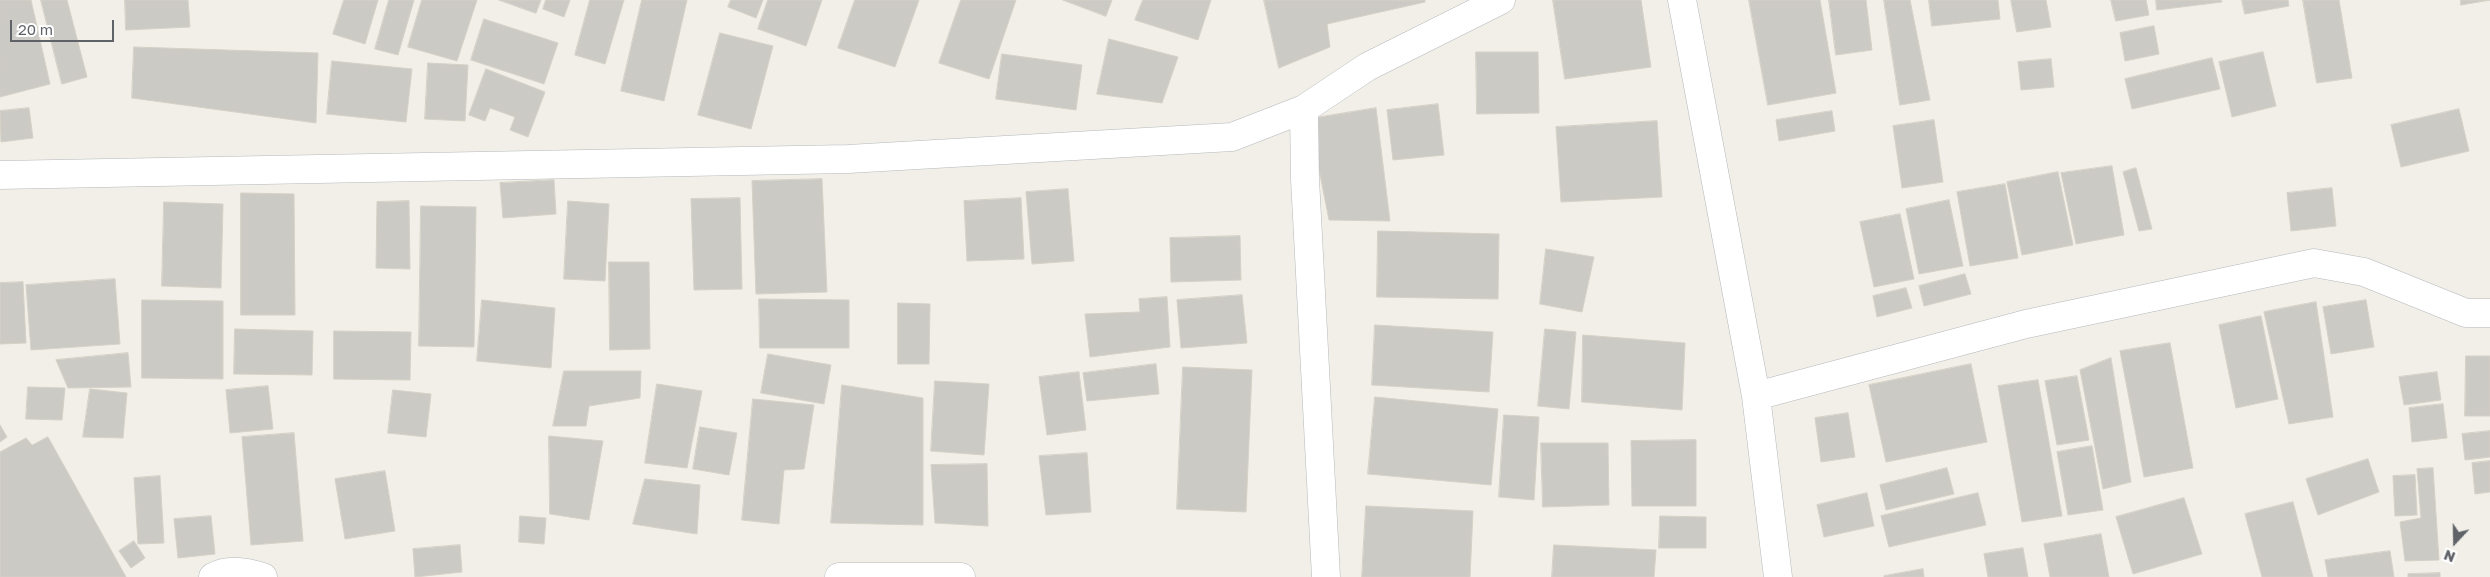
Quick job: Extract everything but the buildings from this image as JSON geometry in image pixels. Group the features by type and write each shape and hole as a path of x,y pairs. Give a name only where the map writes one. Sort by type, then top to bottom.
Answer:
{"street":[{"path":"0,175 848,159 1232,137 1304,109 1367,67 1501,0"},
{"path":"1682,0 1756,396 1778,577"},
{"path":"1304,109 1305,178 1326,577"},
{"path":"1756,396 2026,324 2314,263 2364,272 2466,313 2490,313"},
{"path":"214,577 220,573 248,572 263,577"},
{"path":"839,577 961,577"}]}
